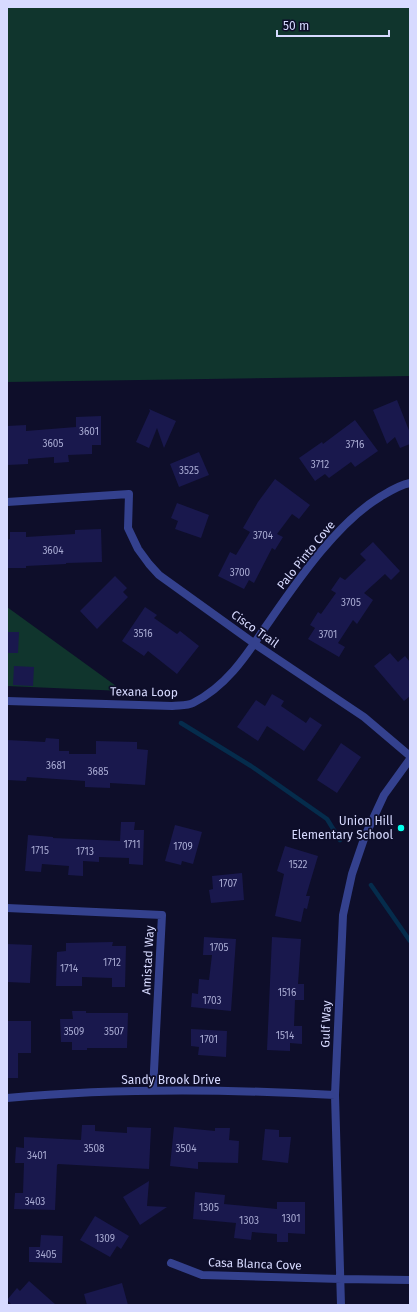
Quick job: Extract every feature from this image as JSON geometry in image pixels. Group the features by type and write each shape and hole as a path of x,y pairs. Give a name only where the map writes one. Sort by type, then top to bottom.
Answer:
{"street":[{"name":"Palo Pinto Cove","path":"255,644 295,586 332,539 366,505 402,484 410,483"},
{"name":"Cisco Trail","path":"7,502 129,494 128,528 138,549 149,564 172,585 255,644 364,717 410,756"},
{"name":"Texana Loop","path":"7,702 172,706 191,704 208,694 229,677 255,644"},
{"name":"Gulf Way","path":"341,1305 335,1095 343,915 350,881 365,836 384,795 410,759"},
{"name":"Amistad Way","path":"7,908 162,915 153,1090"},
{"name":"Sandy Brook Drive","path":"7,1098 58,1093 153,1090 335,1095"},
{"name":"Casa Blanca Cove","path":"171,1263 202,1275 410,1280"}],"green space":[{"path":"7,7 410,7 410,376 7,382"},
{"path":"7,607 123,691 7,686"}],"building":[{"path":"397,400 410,433 410,444 400,448 395,437 387,444 373,410"},
{"path":"149,409 176,421 164,448 157,428 149,448 136,442 150,411"},
{"path":"101,416 101,445 92,445 92,454 68,455 69,462 54,463 54,457 28,459 28,464 7,465 7,426 26,425 26,431 76,427 76,417"},
{"path":"355,420 378,451 355,467 351,462 329,478 325,474 315,481 299,458 322,442 323,444"},
{"path":"199,452 209,475 179,487 170,464"},
{"path":"275,479 310,505 299,519 292,514 277,534 283,537 275,550 272,548 254,583 249,580 244,589 218,576 230,552 236,555 250,532 243,528 258,502"},
{"path":"177,503 209,515 201,538 175,529 178,521 171,518"},
{"path":"101,529 102,562 66,563 26,566 26,568 7,568 7,540 10,539 10,532 26,532 26,537 75,534 75,530"},
{"path":"373,542 400,571 391,580 385,574 364,593 373,600 357,624 353,620 338,643 345,647 339,657 308,639 315,628 310,625 318,612 321,614 336,593 331,590 340,577 345,580 366,560 360,554"},
{"path":"115,576 127,588 123,592 128,597 97,629 80,611"},
{"path":"145,607 157,615 154,618 177,634 180,631 199,646 177,674 148,651 144,656 122,641"},
{"path":"7,632 19,632 18,653 7,653"},
{"path":"390,653 398,662 405,656 410,662 410,696 404,701 374,666"},
{"path":"14,666 34,667 33,686 13,685"},
{"path":"272,694 284,701 281,706 306,723 310,717 322,725 304,751 267,726 258,741 237,727 256,700 265,706"},
{"path":"46,738 59,739 59,751 69,751 69,754 96,754 96,741 137,742 137,749 148,750 145,785 110,783 110,788 85,787 85,781 27,777 26,781 7,780 7,740 45,742"},
{"path":"341,743 361,757 337,793 317,780"},
{"path":"121,822 135,822 134,830 144,830 143,865 129,864 129,858 99,857 99,862 83,861 83,876 68,875 69,866 42,864 41,872 25,871 28,835 53,838 120,841"},
{"path":"175,825 202,832 193,864 182,861 181,865 165,861"},
{"path":"285,846 318,856 306,896 310,896 307,909 304,908 301,922 275,916 284,874 277,871"},
{"path":"242,873 244,900 211,903 209,890 213,889 212,876"},
{"path":"204,937 236,939 231,1011 191,1007 192,993 198,994 199,979 209,980 212,955 203,955"},
{"path":"272,937 301,939 298,984 304,984 304,1000 295,1000 294,1026 302,1026 302,1044 290,1043 290,1051 267,1050"},
{"path":"113,942 112,946 126,946 125,987 112,987 112,978 82,977 82,986 56,986 57,952 66,951 66,943"},
{"path":"7,944 32,945 30,983 7,982"},
{"path":"72,1011 86,1011 86,1013 128,1013 127,1048 87,1048 87,1050 72,1050 72,1042 61,1042 60,1019 73,1019"},
{"path":"7,1021 31,1021 31,1053 18,1053 18,1078 7,1078"},
{"path":"191,1029 227,1031 226,1057 198,1055 199,1047 191,1046"},
{"path":"82,1125 95,1125 95,1131 127,1133 127,1127 151,1128 149,1169 58,1164 55,1210 14,1209 15,1193 23,1193 24,1163 15,1163 16,1147 24,1148 24,1137 81,1140"},
{"path":"174,1127 215,1131 215,1128 230,1128 229,1140 239,1141 238,1163 198,1162 198,1169 170,1166"},
{"path":"265,1129 279,1130 279,1137 291,1137 288,1163 262,1160"},
{"path":"149,1181 147,1206 167,1207 140,1225 123,1197"},
{"path":"195,1192 225,1195 224,1204 277,1209 277,1202 305,1202 305,1234 288,1233 288,1242 277,1242 277,1234 252,1232 251,1240 234,1238 236,1223 193,1219"},
{"path":"95,1216 129,1236 121,1249 117,1246 110,1257 80,1240"},
{"path":"41,1235 63,1236 62,1263 29,1262 29,1247 40,1247"},
{"path":"29,1281 56,1305 12,1305 7,1300 17,1288 20,1291"},
{"path":"122,1283 128,1305 87,1305 84,1294"}],"waterway":[{"path":"181,723 251,766 327,819 340,840"},
{"path":"371,885 410,941"}],"place":[{"name":"Union Hill Elementary School","path":"401,828"}]}
